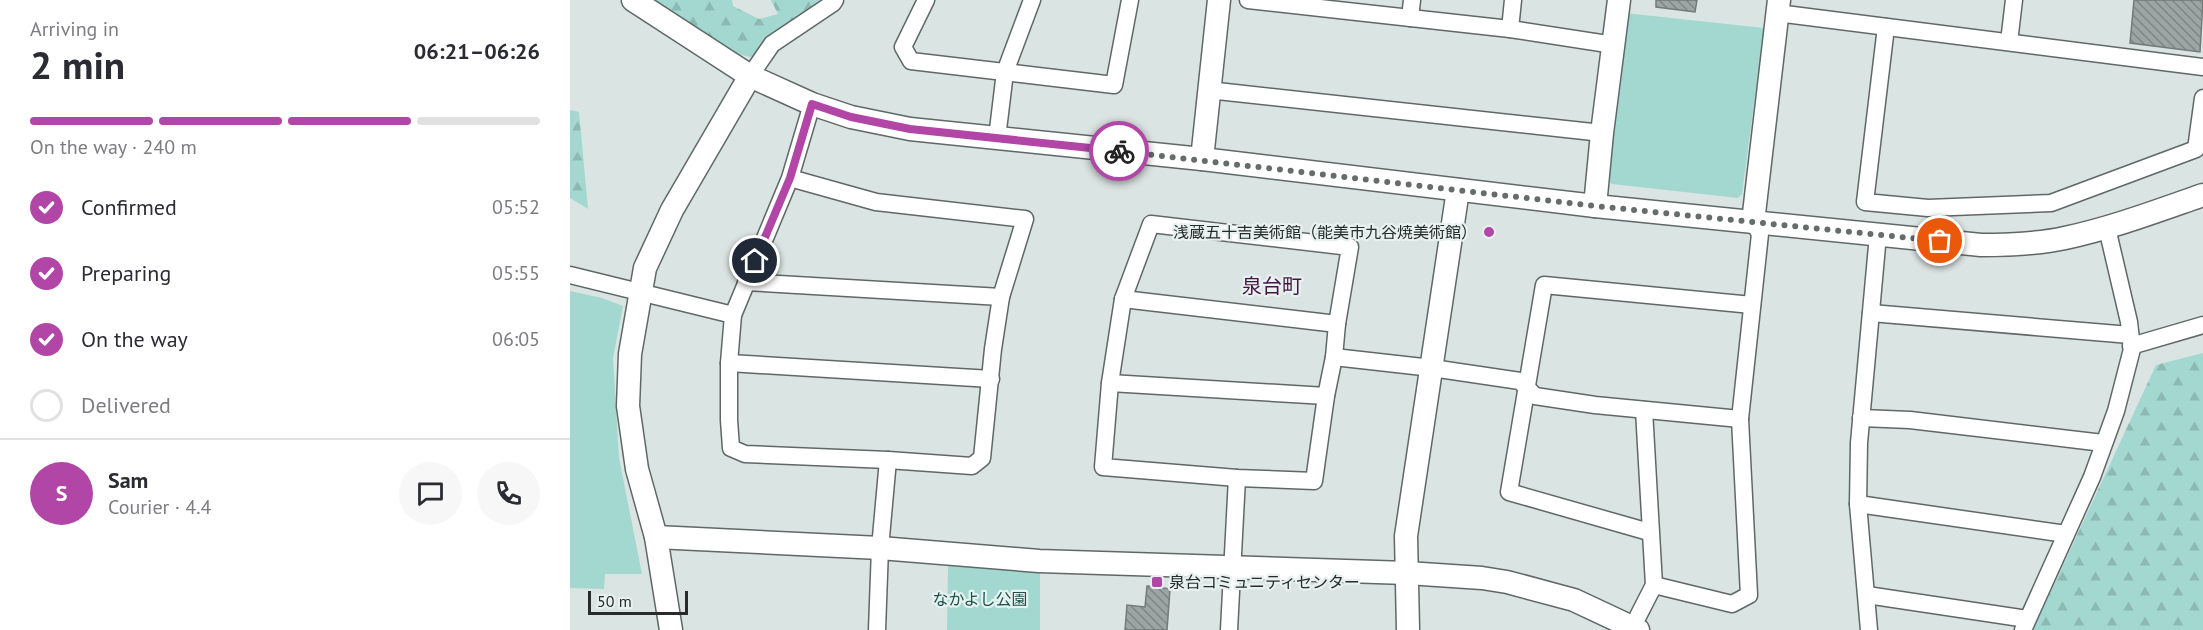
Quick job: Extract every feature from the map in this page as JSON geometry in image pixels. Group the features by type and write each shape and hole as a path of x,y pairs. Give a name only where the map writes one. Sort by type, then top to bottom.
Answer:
{"street":[{"path":"633,0 750,76 812,104 851,117 910,129 1202,159 1595,206 1981,245 2007,245 2063,239 2107,228 2203,195"},
{"path":"671,630 656,537 637,469 628,406 630,354 645,268 672,210 750,76 772,44 835,0"},
{"path":"926,0 903,47 911,61 1114,84 1130,0"},
{"path":"997,138 1005,72 1032,0"},
{"path":"1202,159 1219,0"},
{"path":"1248,0 1510,29 1614,45"},
{"path":"1410,18 1412,0"},
{"path":"1510,29 1513,0"},
{"path":"1595,206 1619,0"},
{"path":"2008,42 2014,0"},
{"path":"1654,585 1732,604 1749,595 1740,419 1760,234 1753,222 1778,7 1886,27 2203,67"},
{"path":"1886,27 1865,202 1928,208 2051,203 2196,149 2203,98"},
{"path":"1208,90 1602,133"},
{"path":"790,178 876,202 1025,219 1001,297 993,349 982,458 972,466 745,454 731,448 729,363 733,315 790,178 812,104"},
{"path":"1408,630 1406,536 1458,190"},
{"path":"1151,224 1350,247 1336,324 1334,357 1314,481 1237,478 1103,467 1110,383 1123,299 1151,224"},
{"path":"1867,595 2025,625 2092,477 2116,411 2131,341 2129,322 2107,228"},
{"path":"1869,630 1858,504 1861,418 1878,235"},
{"path":"570,275 733,315"},
{"path":"746,282 1001,297"},
{"path":"1649,532 1509,492 1544,285 1752,305"},
{"path":"1123,299 1336,324"},
{"path":"1871,313 2131,341 2203,325"},
{"path":"1334,357 1520,381 1534,396 1740,419"},
{"path":"729,363 991,379"},
{"path":"1110,383 1326,396"},
{"path":"656,537 880,548 1039,561 1407,573 1482,578 1508,582 1574,600 1634,629 1654,585 1649,532 1644,410"},
{"path":"1861,418 1910,420 2103,443"},
{"path":"877,630 880,548 888,460"},
{"path":"1229,630 1237,478"},
{"path":"1858,504 2066,534"}],"green space":[{"path":"651,0 732,0 733,6 759,19 778,14 771,0 820,0 751,57 732,53"},
{"path":"1625,13 1764,28 1742,194 1738,198 1612,184 1607,180"},
{"path":"570,110 579,112 588,209 570,198"},
{"path":"570,291 602,298 623,306 613,358 619,458 642,574 605,574 604,589 570,588"},
{"path":"2203,353 2203,630 2033,630 2156,365"},
{"name":"なかよし公園","path":"948,566 1040,571 1040,630 947,630"}],"building":[{"path":"1656,0 1697,0 1695,12 1656,7"},
{"path":"2134,0 2203,0 2200,52 2130,43"},
{"path":"1147,586 1170,589 1167,630 1125,630 1127,605 1145,607"}],"way so far":[{"path":"1119,151 1595,206 1940,241"}],"place":[{"name":"浅蔵五十吉美術館（能美市九谷焼美術館）","path":"1489,232"},
{"name":"泉台コミュニティセンター","path":"1157,582"}],"district":[{"name":"泉台町","path":"1272,286"}],"route":[{"path":"755,261 790,178 812,104 851,117 910,129 1119,151"}]}
